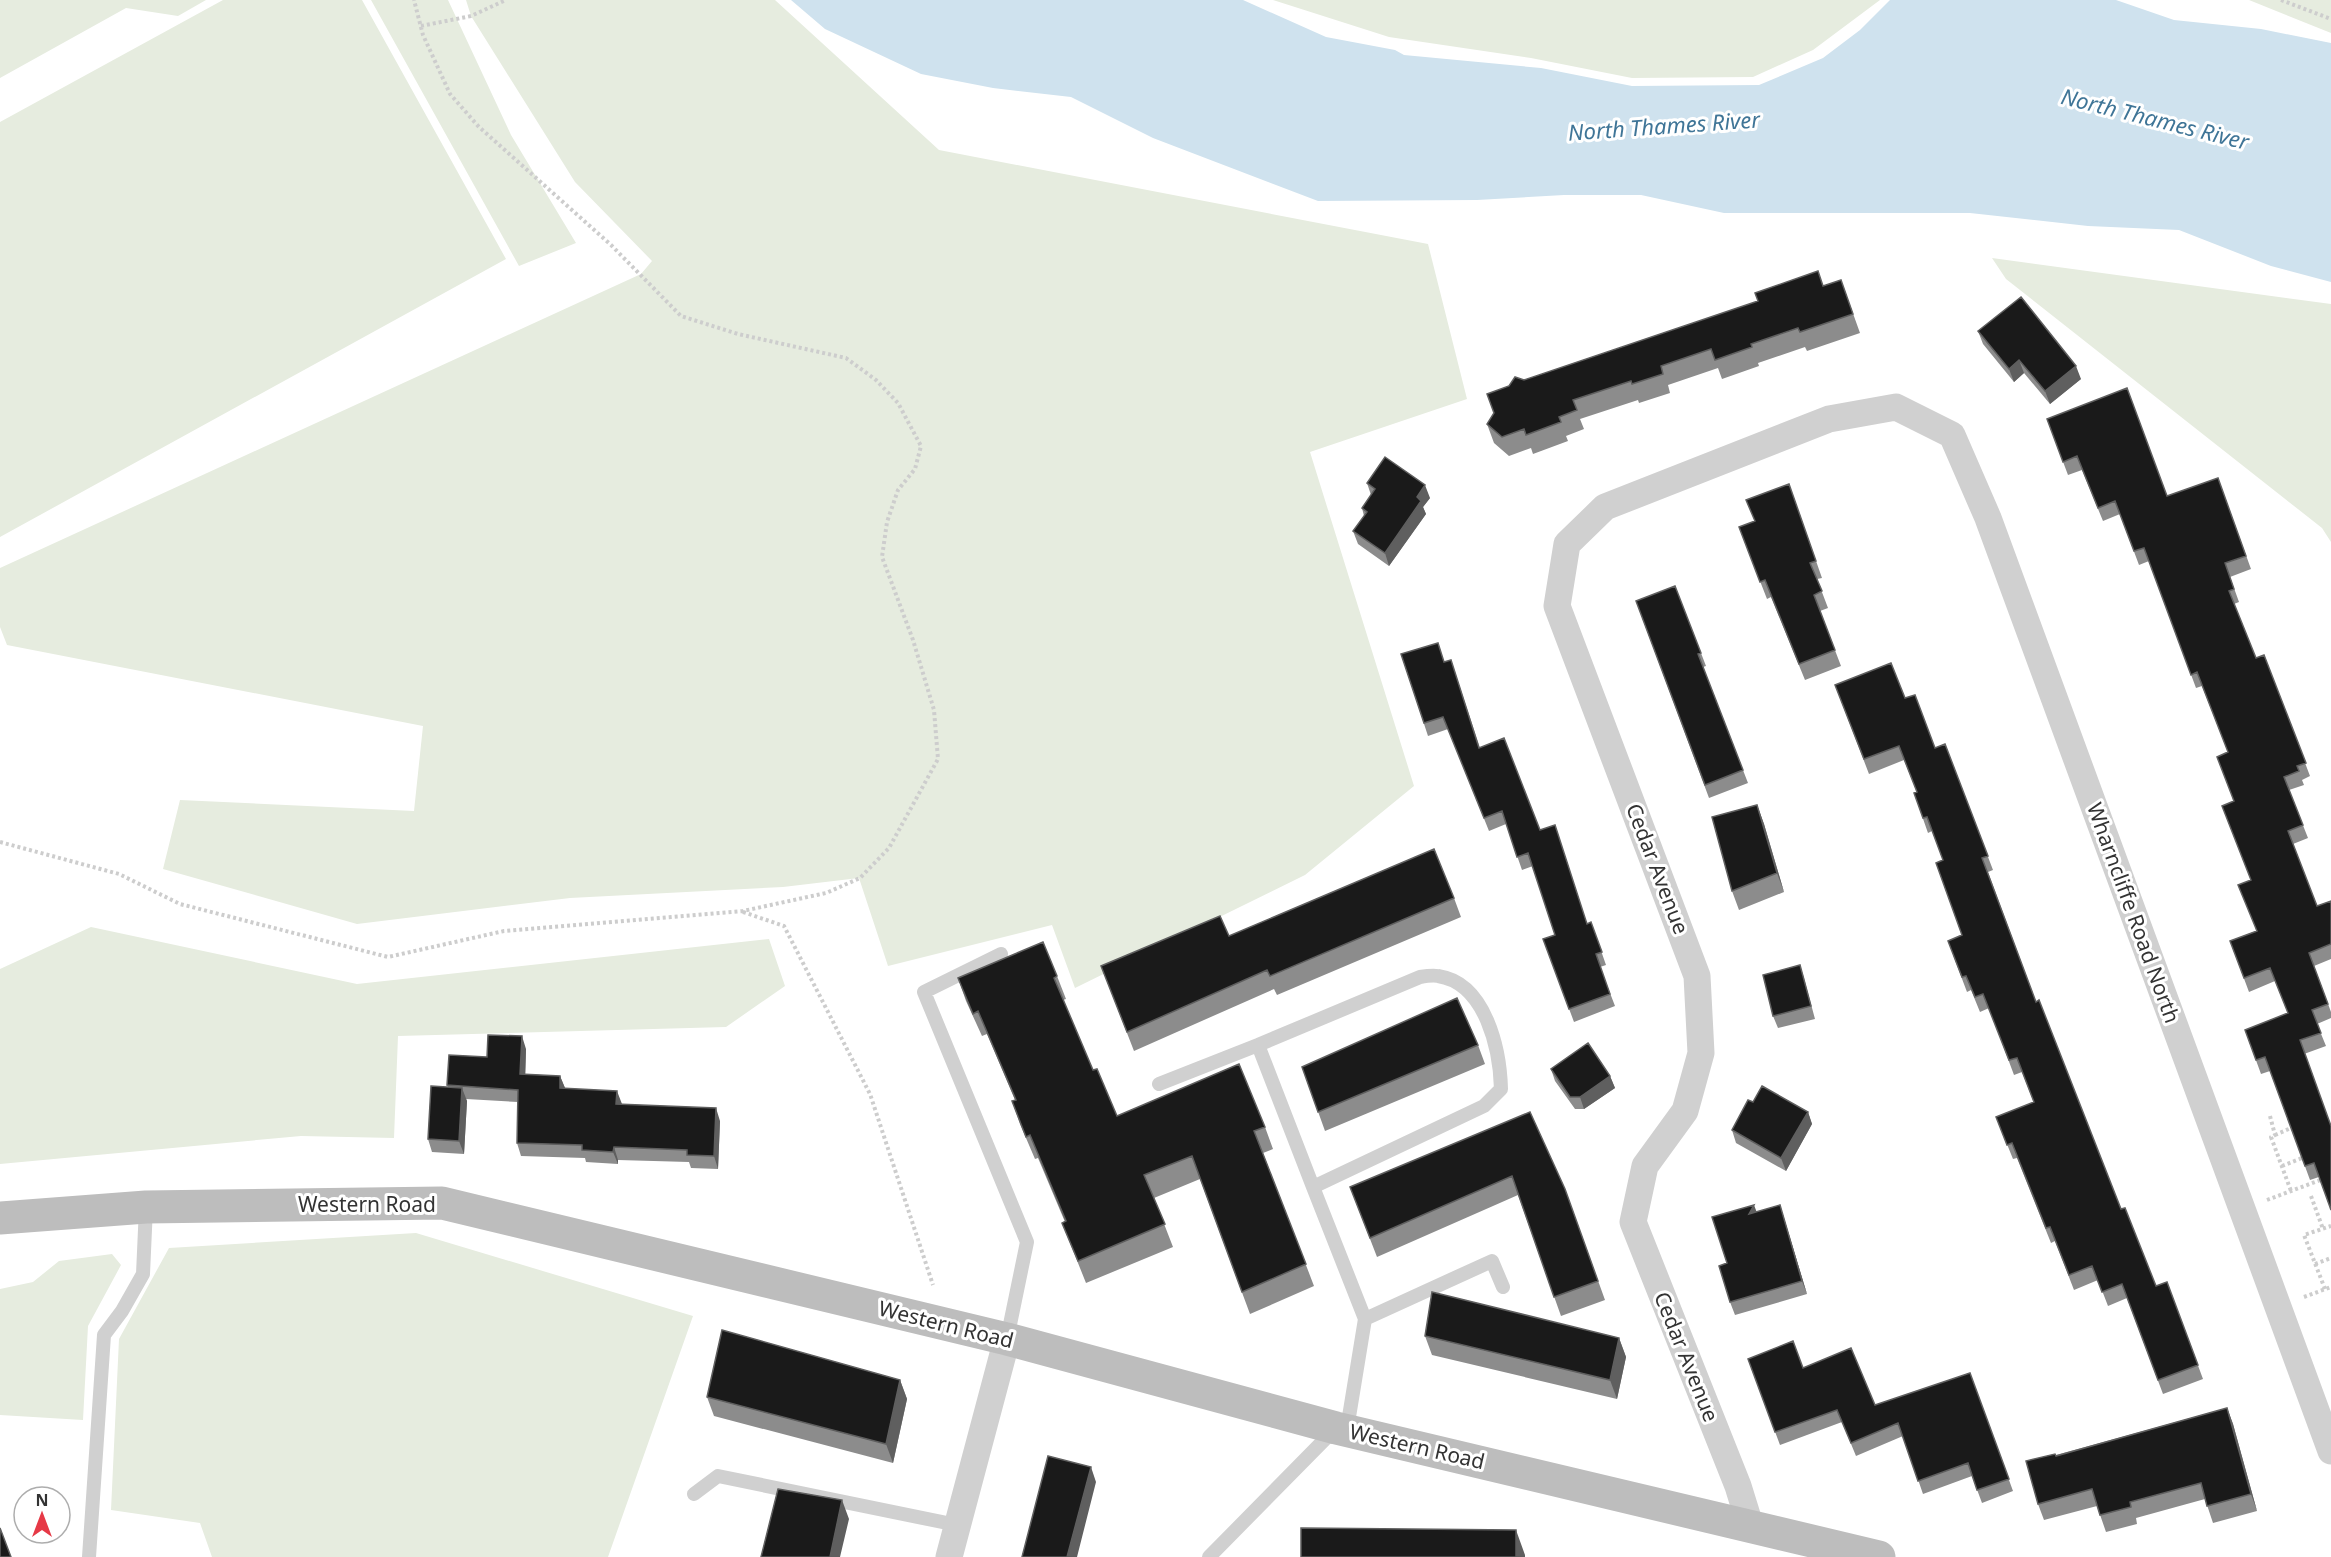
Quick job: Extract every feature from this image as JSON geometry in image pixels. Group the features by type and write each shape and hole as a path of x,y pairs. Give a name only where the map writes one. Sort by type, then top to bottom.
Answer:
{"main road":[{"name":"Western Road","path":"0,1218 146,1207 442,1203 1007,1339 1341,1428 1751,1528 1795,1543 1879,1557"}],"street":[{"name":"Wharncliffe Road North","path":"1896,407 1952,435 1984,508 2330,1442"},
{"name":"Cedar Avenue","path":"1751,1528 1738,1486 1633,1222 1645,1166 1685,1111 1701,1053 1697,976 1557,606 1567,544 1605,507 1829,419 1896,407"},
{"path":"949,1557 1007,1339"}],"lane":[{"path":"1001,954 924,992 1027,1242 1007,1339"},
{"path":"1159,1084 1420,977 1439,976 1463,986 1481,1004 1500,1062 1501,1089 1484,1106 1313,1187"},
{"path":"1209,1557 1341,1428 1365,1319 1258,1045"},
{"path":"89,1557 104,1335 122,1311 143,1274 146,1207"},
{"path":"1365,1319 1492,1261 1503,1287"},
{"path":"694,1494 718,1476 957,1526"}],"path":[{"path":"0,842 119,874 180,904 388,957 504,930 743,911 826,892 860,878 889,849 938,759 934,710 913,640 882,557 887,522 898,490 915,469 921,446 898,403 876,380 846,358 738,334 681,316 611,245 479,128 450,94 421,26 414,0"},
{"path":"421,26 471,16 506,0"},
{"path":"2281,0 2331,19"},
{"path":"743,911 784,926 870,1094 933,1286"},
{"path":"2270,1116 2275,1135"},
{"path":"2291,1128 2271,1137 2291,1191"},
{"path":"2282,1166 2302,1158"},
{"path":"2243,1210 2331,1176"},
{"path":"2311,1196 2323,1229"},
{"path":"2325,1289 2304,1235 2331,1226"},
{"path":"2315,1264 2331,1258"}],"shaded area":[{"path":"0,0 206,0 178,16 126,8 0,78"},
{"path":"223,0 362,0 506,259 0,537 0,122"},
{"path":"371,0 448,0 511,135 576,243 519,266"},
{"path":"466,0 775,0 939,150 1428,244 1467,399 1310,452 1414,786 1305,875 1075,988 1052,925 888,966 859,878 783,887 570,898 357,924 163,869 180,800 414,811 423,726 7,645 0,627 0,568 641,274 652,261 575,182 471,16"},
{"path":"1273,0 1880,0 1813,50 1753,77 1632,78 1531,58 1389,37"},
{"path":"2249,0 2331,0 2331,33"},
{"path":"1992,258 2331,304 2331,542 2322,528 2006,279"},
{"path":"91,927 357,984 769,939 785,986 726,1027 398,1036 394,1138 301,1136 0,1164 0,969"},
{"path":"416,1233 693,1316 608,1557 212,1557 200,1523 111,1510 119,1339 169,1248"},
{"path":"112,1254 121,1265 88,1326 83,1420 0,1415 0,1289 33,1282 59,1261"}],"water":[{"name":"North Thames River","path":"791,0 1243,0 1326,37 1395,50 1404,55 1541,68 1632,86 1759,85 1823,58 1860,30 1890,0 2116,0 2174,20 2261,29 2331,43 2331,282 2271,266 2179,230 2088,226 1970,213 1724,213 1641,195 1564,195 1477,200 1318,201 1153,138 1071,97 993,88 921,74 825,29"}],"building":[{"path":"1818,271 1823,286 1841,280 1853,314 1800,332 1798,328 1751,344 1752,347 1715,360 1711,349 1661,366 1663,374 1632,384 1631,381 1573,400 1577,410 1559,417 1561,422 1526,435 1524,429 1502,437 1487,424 1494,413 1487,394 1509,386 1515,377 1524,380 1758,301 1755,293"},
{"path":"2021,297 2076,366 2045,391 2019,360 2009,369 1978,331"},
{"path":"2127,388 2167,496 2218,478 2246,556 2225,563 2234,589 2229,591 2256,658 2264,655 2306,763 2297,766 2299,771 2284,777 2303,825 2288,831 2317,906 2331,901 2331,944 2309,953 2328,1004 2312,1010 2321,1033 2300,1040 2331,1126 2331,1210 2314,1163 2305,1166 2265,1057 2256,1060 2245,1030 2288,1013 2270,968 2244,978 2230,941 2257,931 2238,885 2251,880 2222,806 2234,801 2217,757 2228,752 2197,672 2191,675 2144,548 2134,551 2115,501 2098,508 2077,456 2063,462 2047,419"},
{"path":"1385,457 1425,485 1417,497 1421,501 1385,553 1353,531 1367,512 1362,508 1375,489 1367,483"},
{"path":"1789,484 1816,561 1810,563 1822,591 1814,595 1835,650 1799,664 1765,580 1760,582 1739,527 1755,521 1746,500"},
{"path":"1675,586 1701,653 1698,654 1743,770 1705,785 1636,601"},
{"path":"1438,643 1444,662 1451,660 1479,748 1504,738 1540,830 1555,825 1587,924 1591,922 1602,952 1596,954 1610,994 1569,1009 1543,939 1555,935 1528,853 1517,857 1502,811 1484,818 1443,717 1424,723 1401,654"},
{"path":"1891,663 1905,698 1915,695 1935,748 1945,744 1988,856 1982,858 2036,1002 2039,1000 2121,1209 2125,1208 2156,1286 2167,1282 2198,1365 2158,1380 2122,1284 2102,1292 2092,1266 2069,1275 2050,1227 2046,1228 2012,1143 2007,1145 1996,1117 2034,1102 2017,1058 2009,1060 1983,994 1975,997 1966,976 1962,977 1948,941 1962,935 1936,863 1943,860 1927,817 1923,818 1914,793 1917,792 1899,746 1864,759 1835,685"},
{"path":"1757,805 1777,873 1732,891 1712,817"},
{"path":"1434,849 1454,898 1270,976 1267,970 1127,1032 1101,966 1220,916 1229,936"},
{"path":"1043,942 1057,976 1054,978 1093,1070 1097,1069 1117,1116 1239,1064 1265,1127 1254,1131 1306,1264 1242,1292 1192,1156 1144,1175 1165,1224 1078,1261 1062,1223 1066,1221 1030,1135 1026,1137 1012,1101 1016,1100 978,1011 973,1014 958,978"},
{"path":"1800,965 1811,1006 1773,1016 1763,975"},
{"path":"1457,998 1478,1045 1318,1112 1302,1067"},
{"path":"488,1035 522,1036 520,1074 560,1076 560,1088 617,1091 616,1104 716,1108 714,1156 687,1155 687,1150 614,1147 613,1152 582,1150 582,1145 517,1143 518,1090 447,1085 449,1055 487,1057"},
{"path":"1588,1043 1610,1076 1580,1097 1570,1097 1551,1069"},
{"path":"431,1086 462,1088 459,1141 428,1139"},
{"path":"1762,1086 1808,1112 1781,1158 1732,1130 1748,1100 1753,1102"},
{"path":"1530,1112 1565,1189 1598,1281 1554,1297 1512,1176 1370,1238 1350,1187"},
{"path":"1754,1205 1749,1214 1780,1205 1802,1281 1730,1302 1719,1266 1727,1263 1712,1217"},
{"path":"1432,1292 1619,1338 1610,1380 1425,1336"},
{"path":"722,1330 900,1380 886,1444 707,1397"},
{"path":"1793,1341 1803,1368 1851,1348 1875,1405 1970,1373 2009,1479 1977,1490 1968,1463 1918,1481 1898,1423 1851,1443 1837,1410 1775,1432 1748,1359"},
{"path":"2227,1408 2251,1494 2207,1506 2201,1483 2130,1502 2131,1507 2100,1515 2092,1489 2038,1504 2026,1461 2055,1454 2056,1456"},
{"path":"1048,1456 1091,1467 1067,1557 1022,1557"},
{"path":"778,1489 842,1500 830,1557 761,1557"},
{"path":"0,1528 11,1557 0,1557"},
{"path":"1301,1528 1516,1530 1516,1557 1301,1557"}]}
